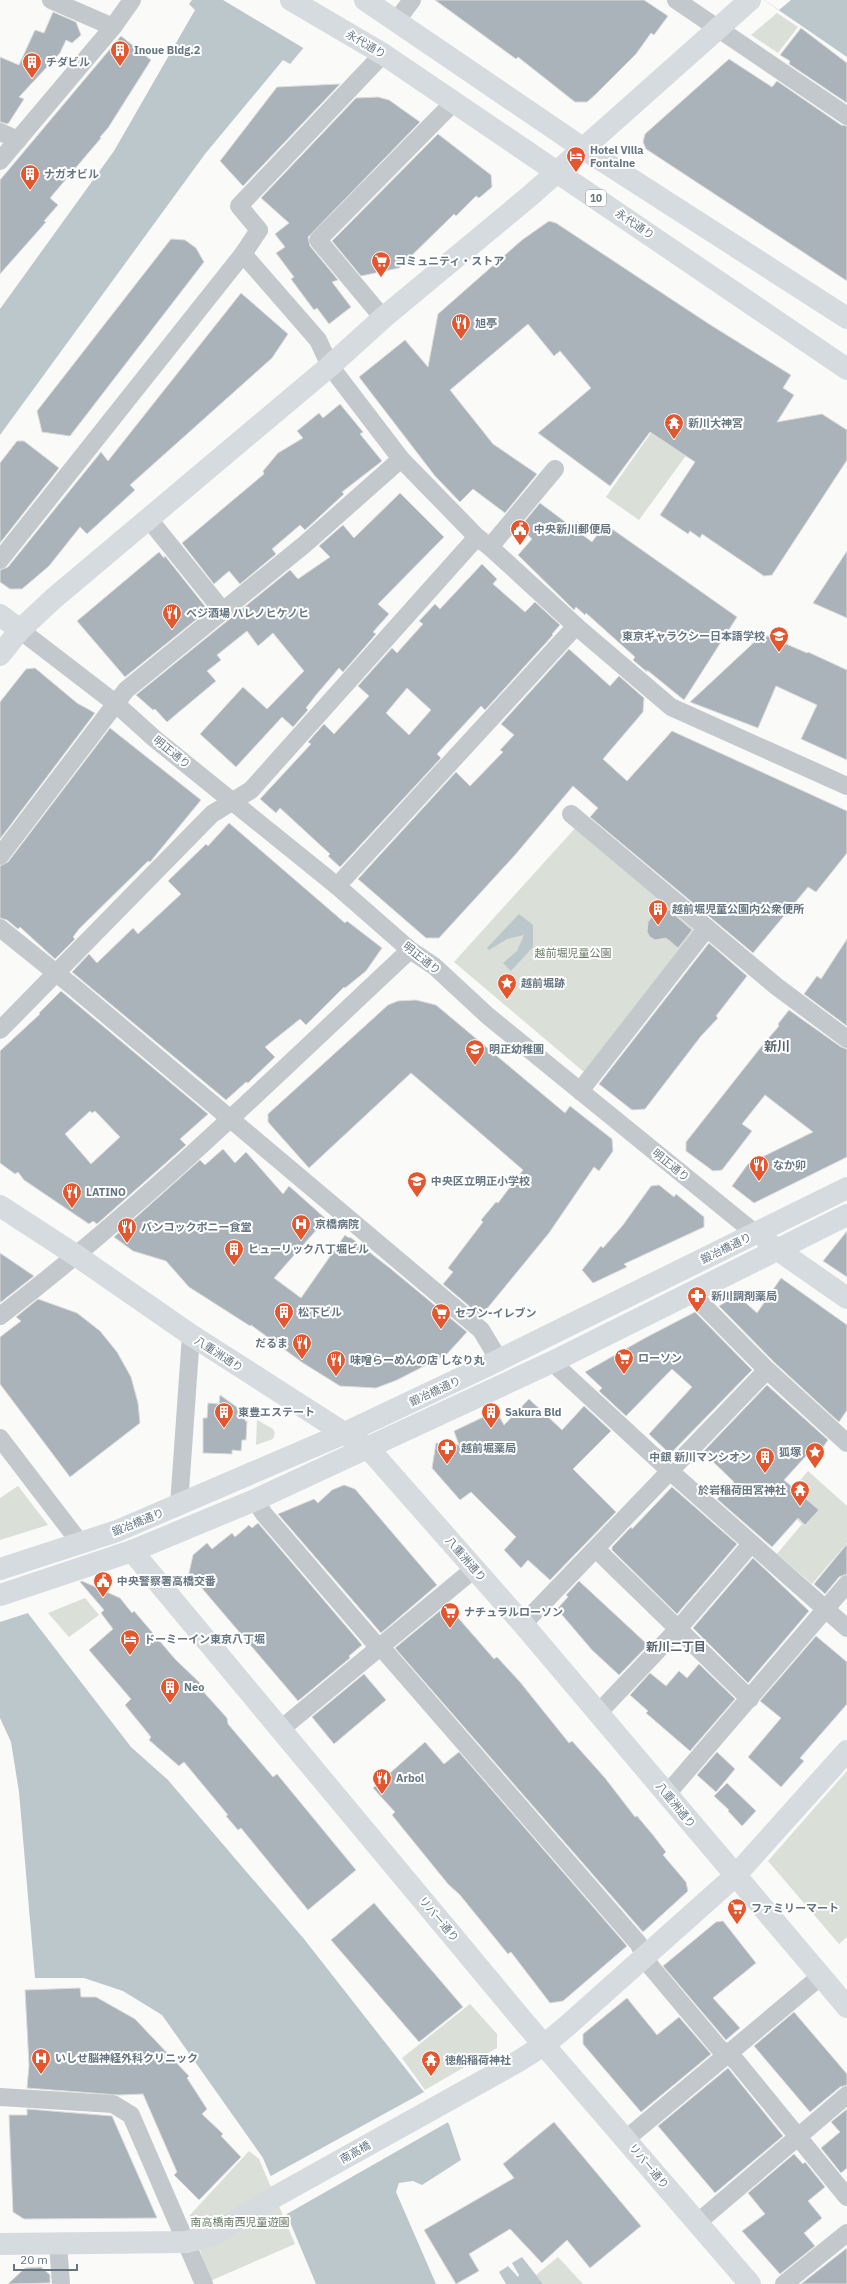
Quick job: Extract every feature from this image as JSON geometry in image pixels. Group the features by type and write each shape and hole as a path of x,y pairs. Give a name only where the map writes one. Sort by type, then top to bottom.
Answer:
{"street":[{"path":"51,0 113,27"},
{"path":"0,161 113,27 132,0"},
{"name":"永代通り","path":"291,0 383,54 847,369"},
{"path":"366,0 584,149 847,318"},
{"path":"397,20 412,0"},
{"path":"676,0 847,116"},
{"path":"0,655 20,630 53,599 330,366 383,318 584,149 750,0"},
{"path":"0,560 243,254 259,230 239,206 383,54"},
{"path":"383,318 318,240 454,102"},
{"path":"0,132 18,140"},
{"path":"243,254 318,340 330,366 401,459 483,542 576,626 671,707 847,786"},
{"path":"0,856 126,690 222,610 305,544 401,459"},
{"path":"0,1030 56,975 212,814 251,790 483,542 555,469"},
{"path":"148,518 222,610"},
{"name":"明正通り","path":"0,614 115,703 156,739 337,886 410,950 434,966 488,1016 756,1234 847,1298"},
{"path":"337,886 576,626"},
{"path":"571,814 776,986 847,1039"},
{"path":"0,928 56,975 76,989 481,1330 499,1360"},
{"path":"580,1091 707,928"},
{"path":"0,1316 77,1256 229,1119 410,950"},
{"name":"鍛冶橋通り","path":"5,1567 81,1544 179,1505 345,1433 499,1360 847,1188"},
{"name":"八重洲通り","path":"0,1206 77,1256 191,1335 368,1449 524,1624 847,2007"},
{"name":"鍛冶橋通り","path":"0,1595 132,1551 255,1500 368,1449 552,1362 847,1215"},
{"path":"691,1293 767,1370 847,1443"},
{"path":"179,1505 191,1335"},
{"path":"552,1362 671,1472 847,1628"},
{"path":"524,1624 767,1370"},
{"path":"0,1438 81,1544"},
{"path":"255,1500 264,1514 638,1943 651,1968 719,2048 736,2061 847,2197"},
{"path":"599,1712 678,1629 751,1544"},
{"path":"596,1550 750,1698"},
{"name":"リバー通り","path":"132,1551 544,2045 750,2284"},
{"path":"281,1729 474,1569"},
{"path":"667,1794 847,1584"},
{"name":"南高橋","path":"0,2244 186,2242 213,2235 271,2199 544,2045 735,1876 847,1751"},
{"path":"626,2139 820,1976"},
{"path":"698,2224 797,2136 847,2095"},
{"path":"0,2097 112,2104 131,2115 204,2284"},
{"path":"784,2284 847,2233"},
{"path":"58,2244 61,2284"}],"green space":[{"path":"777,13 798,27 778,53 751,35"},
{"path":"672,403 706,428 639,520 606,497"},
{"name":"越前堀児童公園","path":"577,826 697,929 584,1072 454,962"},
{"path":"257,1420 273,1429 275,1433 273,1439 256,1445"},
{"path":"808,1471 847,1506 847,1543 812,1584 777,1554 802,1524 780,1504"},
{"path":"18,1486 48,1525 0,1540 0,1498"},
{"path":"85,1598 99,1615 69,1637 48,1613"},
{"path":"847,1771 847,1937 839,1944 768,1861"},
{"path":"470,2004 497,2034 497,2048 425,2090 402,2058"},
{"name":"南高橋南西児童遊園","path":"249,2151 259,2159 295,2244 210,2281 189,2216"},
{"path":"558,2257 583,2284 543,2284 536,2275"}],"shaded area":[{"path":"192,0 344,0 290,64 283,60 205,154 0,435 0,309 114,151 195,10 189,4"},
{"path":"764,0 847,0 847,57"},
{"path":"519,914 533,925 533,947 511,971 503,963 517,951 524,935 507,939 489,950 487,948"},
{"path":"0,1577 131,1747 168,1780 304,1939 449,2124 461,2160 422,2185 413,2181 399,2183 396,2192 436,2284 316,2284 263,2158 162,2015 123,1991 84,1978 35,1978 19,1792 11,1742 0,1718"},
{"path":"522,2257 543,2284 506,2284 499,2272 508,2266 518,2277 519,2275 512,2263"}],"pier":[{"path":"223,0 346,0 305,49"},
{"path":"764,0 791,0 779,10"},
{"path":"0,1575 2,1576 31,1612 0,1622"},
{"path":"424,2092 450,2121 285,2215 269,2177"}],"building":[{"path":"435,0 644,0 668,16 654,35 651,33 636,54 596,94 587,102 575,102 518,57 516,59"},
{"path":"53,12 76,22 81,35 72,43 66,40 60,53 19,97 24,99 8,124 0,122 0,57 19,65 35,30 44,33"},
{"path":"801,28 847,63 847,103 789,64 790,61 780,55"},
{"path":"121,36 151,60 108,128 100,137 101,138 50,198 58,205 44,221 46,222 0,274 0,180"},
{"path":"729,59 772,87 777,81 841,125 847,126 847,281 646,149 643,142 645,134"},
{"path":"340,84 243,186 220,161 277,87"},
{"path":"378,97 389,100 420,122 308,237 310,246 338,280 332,282 351,307 329,324 317,308 314,310 291,279 294,277 276,253 285,247 275,234 289,223 261,198 356,98"},
{"path":"438,134 491,175 492,187 479,198 476,196 456,216 454,214 399,268 361,276 332,241"},
{"path":"549,221 556,223 709,324 791,375 783,388 794,395 777,422 822,414 847,430 847,460 772,575 764,576 702,534 700,538 690,531 688,534 660,515 695,462 650,432 610,486 538,433 591,388 560,351 554,356 528,324 450,390 493,444 537,474 505,513 473,489 460,502 435,476 359,377 405,340 428,367 438,314 522,240"},
{"path":"171,239 185,240 196,248 204,262 70,436 42,432 37,411"},
{"path":"241,293 288,334 272,358 130,485 135,490 87,534 80,527 49,566 22,589 10,589 0,582 0,570 8,567 101,452 108,461"},
{"path":"340,404 363,432 360,434 382,461 342,492 344,494 305,530 300,525 272,549 276,554 240,584 229,571 214,584 182,543 264,474 263,471 278,453 303,438 297,431 319,413 323,418"},
{"path":"17,441 24,441 59,468 0,543 0,463"},
{"path":"400,493 444,537 378,604 389,614 373,632 376,634 343,672 339,668 316,695 306,708 308,710 293,727 282,717 236,767 200,734 243,687 267,709 304,671 273,633 258,646 247,631 217,655 221,660 207,671 216,681 167,722 155,709 153,710 136,695 290,570 298,579 330,557 319,546 343,525 354,538"},
{"path":"540,503 592,542 605,524 737,617 684,700 633,660 635,657 586,613 585,615 576,607 574,610 518,555 532,539 520,527"},
{"path":"847,551 847,618 813,603"},
{"path":"159,552 164,558 165,556 208,610 125,677 77,621"},
{"path":"482,564 497,579 493,584 525,612 535,602 560,625 552,634 553,635 485,710 481,706 437,754 441,758 340,867 328,856 330,854 280,808 276,813 260,799 311,744 308,742 324,724 334,734 369,696 358,686 392,648 397,653 423,624 419,621 435,604 440,609","holes":["407,688 431,710 409,735 386,713"]},
{"path":"763,634 847,670 847,760 801,739 817,705 776,686 758,728 690,702"},
{"path":"569,649 610,686 619,676 644,698 643,712 603,759 627,781 672,731 847,811 847,853 816,892 808,887 753,953 590,817 598,808 573,786 515,855 439,938 426,938 358,879 456,772 470,786 503,752 500,750 514,735 501,724"},
{"path":"35,668 77,703 95,713 0,839 0,702 26,669"},
{"path":"110,728 201,800 150,862 148,861 79,929 73,937 75,939 55,959 20,927 18,929 7,920 0,918 0,866 8,862"},
{"path":"229,823 345,923 347,921 382,948 366,971 345,988 344,987 306,1025 300,1019 265,1047 275,1057 248,1083 246,1082 226,1100 72,972 89,954 97,963 133,928 138,934 181,894 168,881 206,844 208,846"},
{"path":"657,910 669,910 692,930 678,948 666,938 655,940 650,937 647,932 648,922"},
{"path":"847,939 847,1026 804,994 817,976 821,979"},
{"path":"709,943 747,976 716,1016 718,1018 701,1036 645,1109 632,1110 599,1084"},
{"path":"61,991 208,1114 180,1139 186,1145 97,1224 93,1221 89,1224 24,1180 18,1172 15,1174 0,1163 0,1051 40,1014 39,1013","holes":["90,1111 92,1113 95,1111 120,1137 91,1164 65,1134"]},
{"path":"416,1000 436,1005 565,1113 570,1106 612,1139 613,1151 599,1171 594,1167 549,1233 481,1316 443,1284 453,1272 448,1268 483,1222 481,1220 496,1202 498,1203 523,1170 411,1073 309,1168 268,1122 268,1114 388,1005 398,1001"},
{"path":"789,1010 841,1047 847,1049 847,1157 754,1203 732,1186 748,1164 813,1132 765,1095 742,1124 752,1131 722,1170 713,1171 686,1151 686,1142 779,1026 778,1024"},
{"path":"223,1149 235,1163 246,1152 283,1194 289,1186 326,1219 274,1278 301,1298 345,1235 349,1238 350,1237 391,1269 467,1332 446,1355 397,1380 376,1388 340,1386 303,1363 251,1325 250,1326 189,1287 166,1261 133,1251 114,1237 200,1160 205,1165"},
{"path":"659,1185 674,1197 676,1194 704,1217 704,1227 624,1264 627,1267 593,1283 582,1270 601,1246 603,1248 623,1225 651,1186"},
{"path":"847,1231 847,1277 823,1261"},
{"path":"0,1253 34,1276 1,1302 0,1302"},
{"path":"781,1278 847,1325 847,1410 839,1422 774,1362 719,1306 737,1295 757,1313"},
{"path":"38,1299 77,1313 100,1331 117,1352 131,1377 138,1403 140,1423 70,1477 0,1384 0,1337 21,1321 16,1317"},
{"path":"695,1312 752,1370 670,1454 649,1434 692,1387 672,1369 626,1416 599,1391 602,1388 585,1372"},
{"path":"767,1385 828,1440 821,1450 816,1445 784,1480 819,1510 805,1525 798,1518 772,1547 717,1499 734,1482 703,1452"},
{"name":"東豊エステート","path":"220,1395 245,1413 245,1421 247,1421 246,1440 242,1440 241,1451 232,1450 232,1454 203,1453 203,1418 207,1418 208,1403 219,1404"},
{"path":"529,1399 562,1430 584,1406 611,1431 573,1469 616,1512 550,1580 528,1560 521,1568 504,1550 516,1537 471,1492 460,1500 432,1468 436,1443 459,1445 454,1431 496,1411 504,1425"},
{"path":"344,1485 355,1489 437,1585 381,1633 278,1514 314,1499 318,1503 332,1490"},
{"path":"672,1487 737,1544 677,1614 612,1550 612,1547 631,1527 632,1529"},
{"path":"258,1523 362,1645 349,1656 350,1658 298,1701 189,1573 193,1555 207,1543 212,1549 232,1533 235,1537 249,1525 252,1528"},
{"path":"847,1544 847,1574 839,1577 825,1594 814,1584"},
{"path":"753,1558 809,1611 748,1683 693,1628"},
{"path":"82,1581 120,1598 132,1613 134,1611 175,1659 202,1685 200,1688 227,1718 228,1724 273,1777 277,1774 356,1870 308,1910 241,1828 238,1830 226,1816 228,1815 184,1762 179,1766 149,1740 151,1737 125,1705 131,1699 89,1650 113,1629 101,1613 104,1610 80,1582"},
{"path":"579,1581 648,1645 619,1675 592,1650 557,1609 568,1597 566,1595"},
{"path":"447,1605 494,1659 497,1657 520,1682 569,1743 572,1741 605,1778 635,1817 637,1816 653,1835 666,1852 663,1855 686,1882 688,1891 643,1932 395,1648"},
{"path":"816,1636 847,1662 847,1704 800,1758 804,1761 781,1787 748,1757 781,1718 760,1701"},
{"path":"699,1664 735,1699 690,1751 646,1713 648,1711 630,1695 650,1673 666,1686 679,1671 687,1678"},
{"path":"364,1674 386,1700 334,1744 312,1717"},
{"path":"425,1742 444,1764 459,1752 627,1946 563,2001 550,2003 511,1952 508,1954 460,1895 448,1884 392,1815 395,1812 373,1788"},
{"path":"717,1752 735,1769 716,1792 697,1775"},
{"path":"727,1783 756,1811 742,1826 728,1811 729,1810 714,1796"},
{"path":"374,1903 463,2007 419,2042 331,1940"},
{"path":"723,1921 756,1963 713,1998 740,2028 726,2040 663,1966 716,1922"},
{"path":"80,1988 81,1997 96,1997 135,2019 189,2076 187,2078 207,2109 202,2114 223,2134 221,2136 241,2157 199,2200 174,2175 177,2172 143,2094 118,2095 27,2088 29,2065 25,1990"},
{"path":"627,1998 657,2035 679,2017 711,2054 641,2112 583,2044 583,2034"},
{"path":"794,2012 847,2074 847,2085 840,2087 810,2112 754,2046"},
{"path":"728,2068 783,2136 715,2193 658,2126"},
{"path":"27,2109 112,2116 157,2218 24,2219 13,2212 9,2115 27,2115"},
{"path":"847,2109 847,2168 841,2173 821,2148 840,2132 831,2122"},
{"path":"554,2122 641,2226 590,2268 567,2240 542,2263 510,2229 469,2254 479,2271 456,2284 424,2230 514,2178 503,2164"},
{"path":"794,2154 803,2164 805,2162 825,2187 808,2201 822,2218 804,2233 815,2246 780,2274 742,2231 765,2214 748,2193"},
{"path":"847,2248 847,2284 801,2284 829,2262"},
{"path":"41,2267 50,2275 50,2283 8,2284 25,2268"}],"place":[{"name":"Inoue Bldg.2","path":"120,67"},
{"name":"チダビル","path":"32,79"},
{"name":"Hotel Villa Fontaine","path":"576,173"},
{"name":"ナガオビル","path":"30,191"},
{"name":"コミュニティ・ストア","path":"381,278"},
{"name":"旭亭","path":"461,340"},
{"name":"新川大神宮","path":"674,440"},
{"name":"中央新川郵便局","path":"520,546"},
{"name":"ベジ酒場 ハレノヒケノヒ","path":"172,630"},
{"name":"東京ギャラクシー日本語学校","path":"779,653"},
{"name":"越前堀児童公園内公衆便所","path":"658,926"},
{"name":"越前堀跡","path":"507,1000"},
{"name":"明正幼稚園","path":"475,1066"},
{"name":"なか卯","path":"759,1182"},
{"name":"中央区立明正小学校","path":"417,1198"},
{"name":"LATINO","path":"72,1209"},
{"name":"京橋病院","path":"301,1241"},
{"name":"バンコックポニー食堂","path":"127,1244"},
{"name":"ヒューリック八丁堀ビル","path":"234,1266"},
{"name":"新川調剤薬局","path":"697,1313"},
{"name":"松下ビル","path":"284,1329"},
{"name":"セブン-イレブン","path":"441,1330"},
{"name":"だるま","path":"302,1360"},
{"name":"ローソン","path":"624,1375"},
{"name":"味噌らーめんの店 しなり丸","path":"336,1377"},
{"name":"東豊エステート","path":"224,1429"},
{"name":"Sakura Bld","path":"491,1429"},
{"name":"越前堀薬局","path":"447,1465"},
{"name":"狐塚","path":"815,1469"},
{"name":"中銀 新川マンシオン","path":"765,1474"},
{"name":"於岩稲荷田宮神社","path":"800,1507"},
{"name":"中央警察署高橋交番","path":"103,1598"},
{"name":"ナチュラルローソン","path":"450,1629"},
{"name":"ドーミーイン東京八丁堀","path":"130,1656"},
{"name":"Neo","path":"170,1704"},
{"name":"Arbol","path":"382,1795"},
{"name":"ファミリーマート","path":"737,1925"},
{"name":"いしせ脳神経外科クリニック","path":"41,2075"},
{"name":"徳船稲荷神社","path":"431,2077"}],"district":[{"name":"新川","path":"777,1046"},
{"name":"新川二丁目","path":"676,1646"}]}
